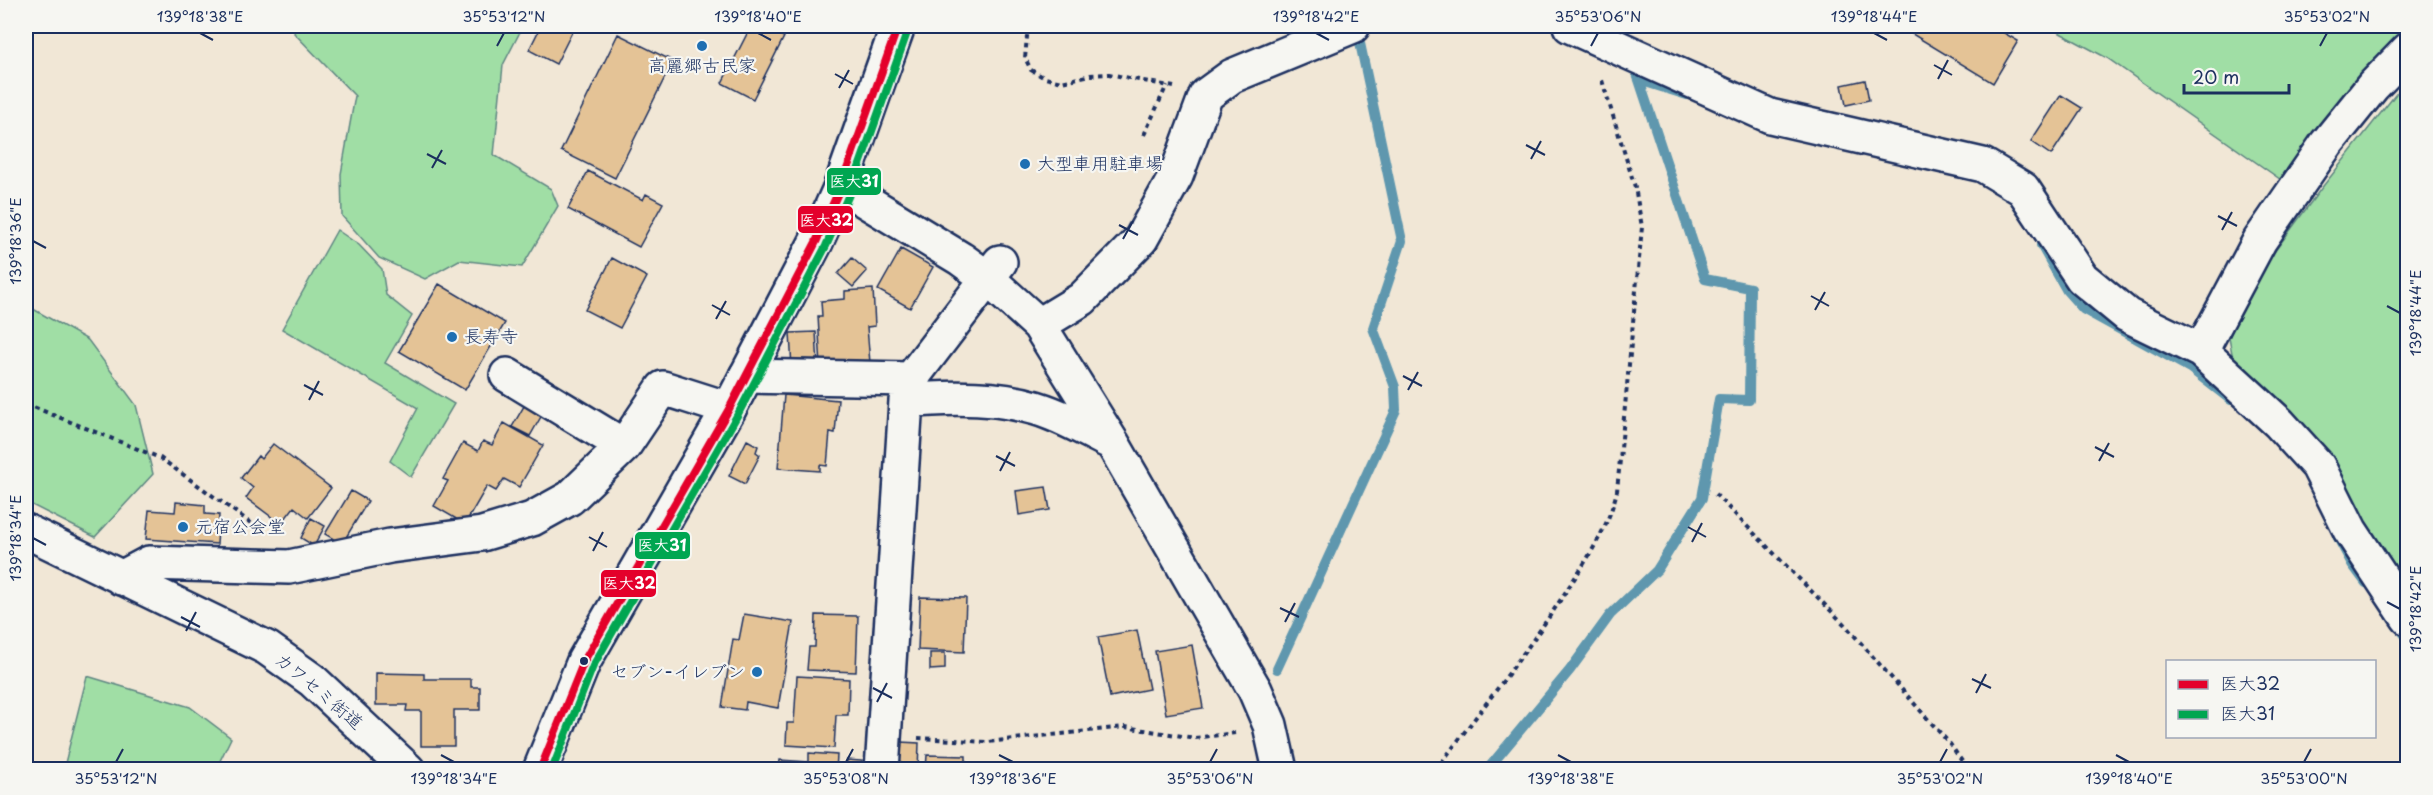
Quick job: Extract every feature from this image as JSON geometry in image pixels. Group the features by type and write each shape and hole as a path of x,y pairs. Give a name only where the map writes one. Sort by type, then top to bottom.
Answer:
{"street":[{"path":"540,770 584,661 729,409 816,242 841,186 898,26"},
{"path":"1039,325 1082,299 1141,239 1176,176 1206,94 1232,76 1353,26"},
{"path":"1578,29 1770,116 1983,165 2023,189 2082,278 2127,315 2201,351 2279,423 2318,466 2350,530 2408,618"},
{"path":"2201,351 2260,240 2327,143 2373,86 2408,50"},
{"path":"841,186 962,259 993,269 1039,325 1113,444 1255,690 1270,725 1280,770"},
{"path":"882,770 909,390 993,269"},
{"path":"507,375 624,446"},
{"path":"746,376 909,390 992,400 1035,408 1074,423 1113,444"},
{"path":"121,578 149,563 289,567 390,546 482,534 532,519 570,498 624,446 663,388 729,409"},
{"name":"カワセミ街道","path":"26,531 267,648 291,663 408,770"}],"path":[{"path":"1028,26 1025,58 1031,70 1045,78 1062,82 1090,75 1109,75 1206,94"},
{"path":"1436,770 1535,638 1600,540 1611,515 1617,491 1642,227 1635,187 1578,29"},
{"path":"1144,135 1167,86"},
{"path":"26,404 160,459 267,534 276,567"},
{"path":"1715,494 1844,624 1950,744 1968,770"},
{"path":"884,736 987,742 1125,727 1196,738 1270,725"}],"green space":[{"path":"296,26 523,26 503,65 494,155 551,189 558,206 522,267 459,260 425,279 379,258 342,216 341,174 355,96 294,33"},
{"path":"2047,26 2407,26 2408,30 2287,184 2107,58"},
{"path":"2407,80 2407,608 2374,555 2329,453 2234,364 2229,338 2239,313 2269,259"},
{"path":"337,230 359,245 382,269 386,295 412,316 385,363 454,404 411,477 390,461 418,408 282,329"},
{"path":"26,305 88,340 136,405 153,474 95,537 26,502"},
{"path":"87,676 190,707 231,738 216,769 79,770 65,763"}],"building":[{"path":"541,26 575,26 556,64 529,50"},
{"path":"751,26 761,26 784,37 753,99 722,83"},
{"path":"1899,26 1992,26 2018,41 1993,83"},
{"path":"618,34 673,61 615,178 561,151"},
{"path":"1865,80 1869,100 1846,105 1842,85"},
{"path":"2061,95 2082,108 2051,155 2031,141"},
{"path":"588,171 643,200 646,194 663,203 639,247 568,209"},
{"path":"901,249 933,267 910,308 878,290"},
{"path":"612,258 647,277 620,328 585,310"},
{"path":"852,258 867,271 853,287 838,274"},
{"name":"長寿寺","path":"439,284 505,323 465,390 399,351"},
{"path":"873,289 875,326 867,327 870,363 821,367 818,316 822,316 821,301 845,299 845,291"},
{"path":"816,332 818,366 792,368 790,333"},
{"path":"784,395 838,400 835,433 830,432 827,466 820,465 820,471 778,468"},
{"path":"527,401 546,408 530,436 512,427"},
{"path":"504,423 543,445 519,487 504,479 496,491 487,486 465,524 434,506 448,481 443,479 463,443 478,451 483,441 492,445"},
{"path":"747,440 758,446 756,452 760,455 745,484 729,476"},
{"path":"273,444 331,488 308,518 294,507 281,524 246,498 253,488 241,478 258,456 261,459"},
{"path":"1046,487 1050,510 1019,515 1016,491"},
{"path":"351,491 368,501 342,544 325,534"},
{"name":"元宿公会堂","path":"176,502 205,505 205,514 219,515 217,544 146,539 149,510 175,512"},
{"path":"311,518 325,526 314,546 301,538"},
{"path":"920,597 966,598 964,652 918,650"},
{"path":"744,614 793,622 778,708 746,702 745,710 722,707 733,639 739,640"},
{"path":"816,615 858,616 856,672 807,670 809,647 815,647"},
{"path":"1137,630 1149,689 1110,697 1098,637"},
{"path":"1192,645 1203,708 1166,714 1155,651"},
{"path":"930,653 945,653 945,669 930,670"},
{"path":"376,673 424,674 424,679 471,679 471,687 480,687 480,710 454,710 454,746 421,746 421,711 406,711 407,705 376,705"},
{"path":"797,676 849,679 848,715 836,715 834,748 786,745 787,723 794,723"},
{"path":"900,742 919,743 918,770 898,770"},
{"path":"809,753 837,755 836,770 779,770 780,760 809,762"},
{"path":"927,755 966,756 966,770 926,770"},
{"path":"847,760 873,762 873,770 846,770"}],"waterway":[{"path":"1622,26 1628,45"},
{"path":"1277,669 1396,410 1395,387 1373,328 1402,241 1357,29"},
{"path":"1633,63 1639,80 1687,95"},
{"path":"1487,770 1570,670 1610,615 1657,570 1702,498 1719,399 1749,400 1750,288 1705,279 1639,80"},
{"path":"2041,245 2067,291 2083,309 2190,368 2231,400"},
{"path":"2337,536 2352,564 2366,583"},
{"path":"2396,622 2408,639"}],"transit line":[{"name":"医大32","path":"540,770 584,661 729,409 816,242 841,186 898,26"},
{"name":"医大31","path":"552,770 593,666 738,414 826,246 851,190 908,30"}],"place":[{"name":"高麗郷古民家","path":"702,46"},
{"name":"大型車用駐車場","path":"1025,164"},
{"name":"長寿寺","path":"452,337"},
{"name":"元宿公会堂","path":"183,527"},
{"name":"セブン-イレブン","path":"757,672"}]}
